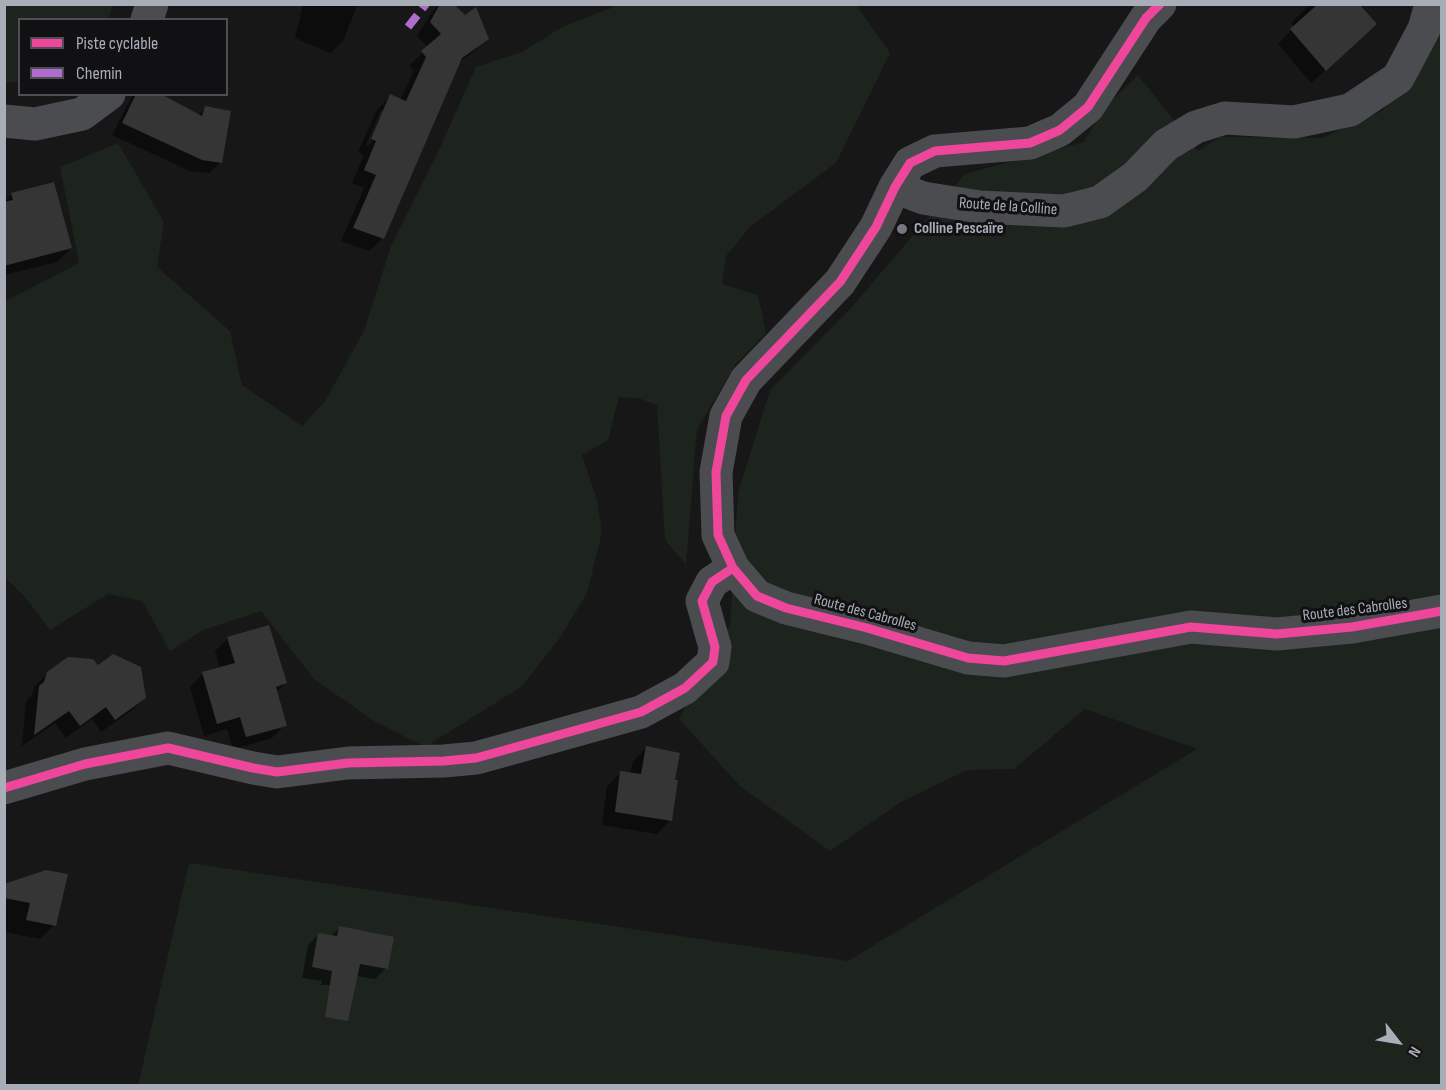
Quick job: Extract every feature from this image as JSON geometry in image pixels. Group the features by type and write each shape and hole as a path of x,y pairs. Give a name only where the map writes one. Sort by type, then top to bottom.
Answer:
{"street":[{"name":"Route des Cabrolles","path":"1160,4 1146,18 1088,106 1060,130 1030,143 935,151 910,163 895,187 876,227 840,282 746,380 726,416 716,472 718,535 733,568 758,596 786,608 867,628 968,658 1004,661 1191,627 1277,634 1352,627 1442,611"},
{"name":"Route de la Colline","path":"895,187 923,198 980,207 1064,211 1100,202 1135,177 1166,145 1196,127 1225,118 1294,122 1350,110 1398,78 1424,29 1431,4"},
{"path":"4,121 35,124 82,114 106,96"},
{"path":"4,788 85,764 168,748 253,768 277,771 348,763 415,763 476,758 641,712 685,688 712,662 715,647 702,601 712,582 733,568"}],"shaded area":[{"path":"5,4 113,5 108,18 18,18 18,81 5,83"},
{"path":"615,4 856,5 890,53 836,163 750,227 726,256 722,284 758,295 766,333 736,364 697,429 686,564 665,540 657,405 638,398 619,397 608,440 582,455 597,500 602,532 587,593 559,639 521,687 425,747 374,721 314,679 261,611 203,630 170,651 142,601 108,594 50,630 26,598 5,577 4,302 79,263 60,167 118,143 164,222 157,267 230,331 242,385 302,426 325,401 364,331 391,246 438,152 476,67 522,52 564,26 614,7"},
{"path":"1441,16 1441,1085 138,1086 189,863 848,961 1197,749 1085,709 1014,769 967,770 901,802 830,851 740,786 679,719 730,625 738,493 770,390 852,307 965,174 1084,142 1103,109 1138,75 1198,151 1220,137 1322,138 1382,111 1412,77"}],"building":[{"path":"440,4 454,4 465,15 476,7 489,39 462,58 384,239 353,228 376,175 364,170 376,141 371,139 390,94 406,101 426,57 421,51 441,34 430,22"},
{"path":"1318,4 1359,4 1377,24 1326,71 1290,29"},
{"path":"135,96 165,96 202,116 205,106 231,111 222,163 202,160 122,123"},
{"path":"54,182 72,248 4,266 4,202 13,200 11,193"},
{"path":"269,625 287,683 276,687 287,726 246,737 240,717 217,724 202,672 235,663 227,637"},
{"path":"113,654 141,667 146,698 115,720 106,707 80,726 69,711 34,735 39,686 44,682 47,672 68,657 93,659 98,665"},
{"path":"646,746 680,753 675,780 678,780 672,821 615,812 620,771 641,774"},
{"path":"46,870 68,874 56,926 26,920 30,903 4,898 4,884"},
{"path":"339,926 394,937 388,969 360,964 348,1021 325,1017 332,971 312,967 318,933 337,936"}],"marked path":[{"path":"408,27 426,4"}],"cycle path":[{"path":"1160,4 1146,18 1088,107 1060,130 1030,143 935,151 910,163 895,187 876,227 840,282 746,380 726,416 716,472 718,535 733,568 757,596 786,608 867,628 968,658 1004,661 1191,627 1277,634 1352,627 1442,611"},
{"path":"4,788 85,764 168,748 277,772 348,763 476,758 641,712 685,688 713,662 715,647 702,601 712,582 733,568"}],"place":[{"name":"Colline Pescaïre","path":"902,229"}]}
